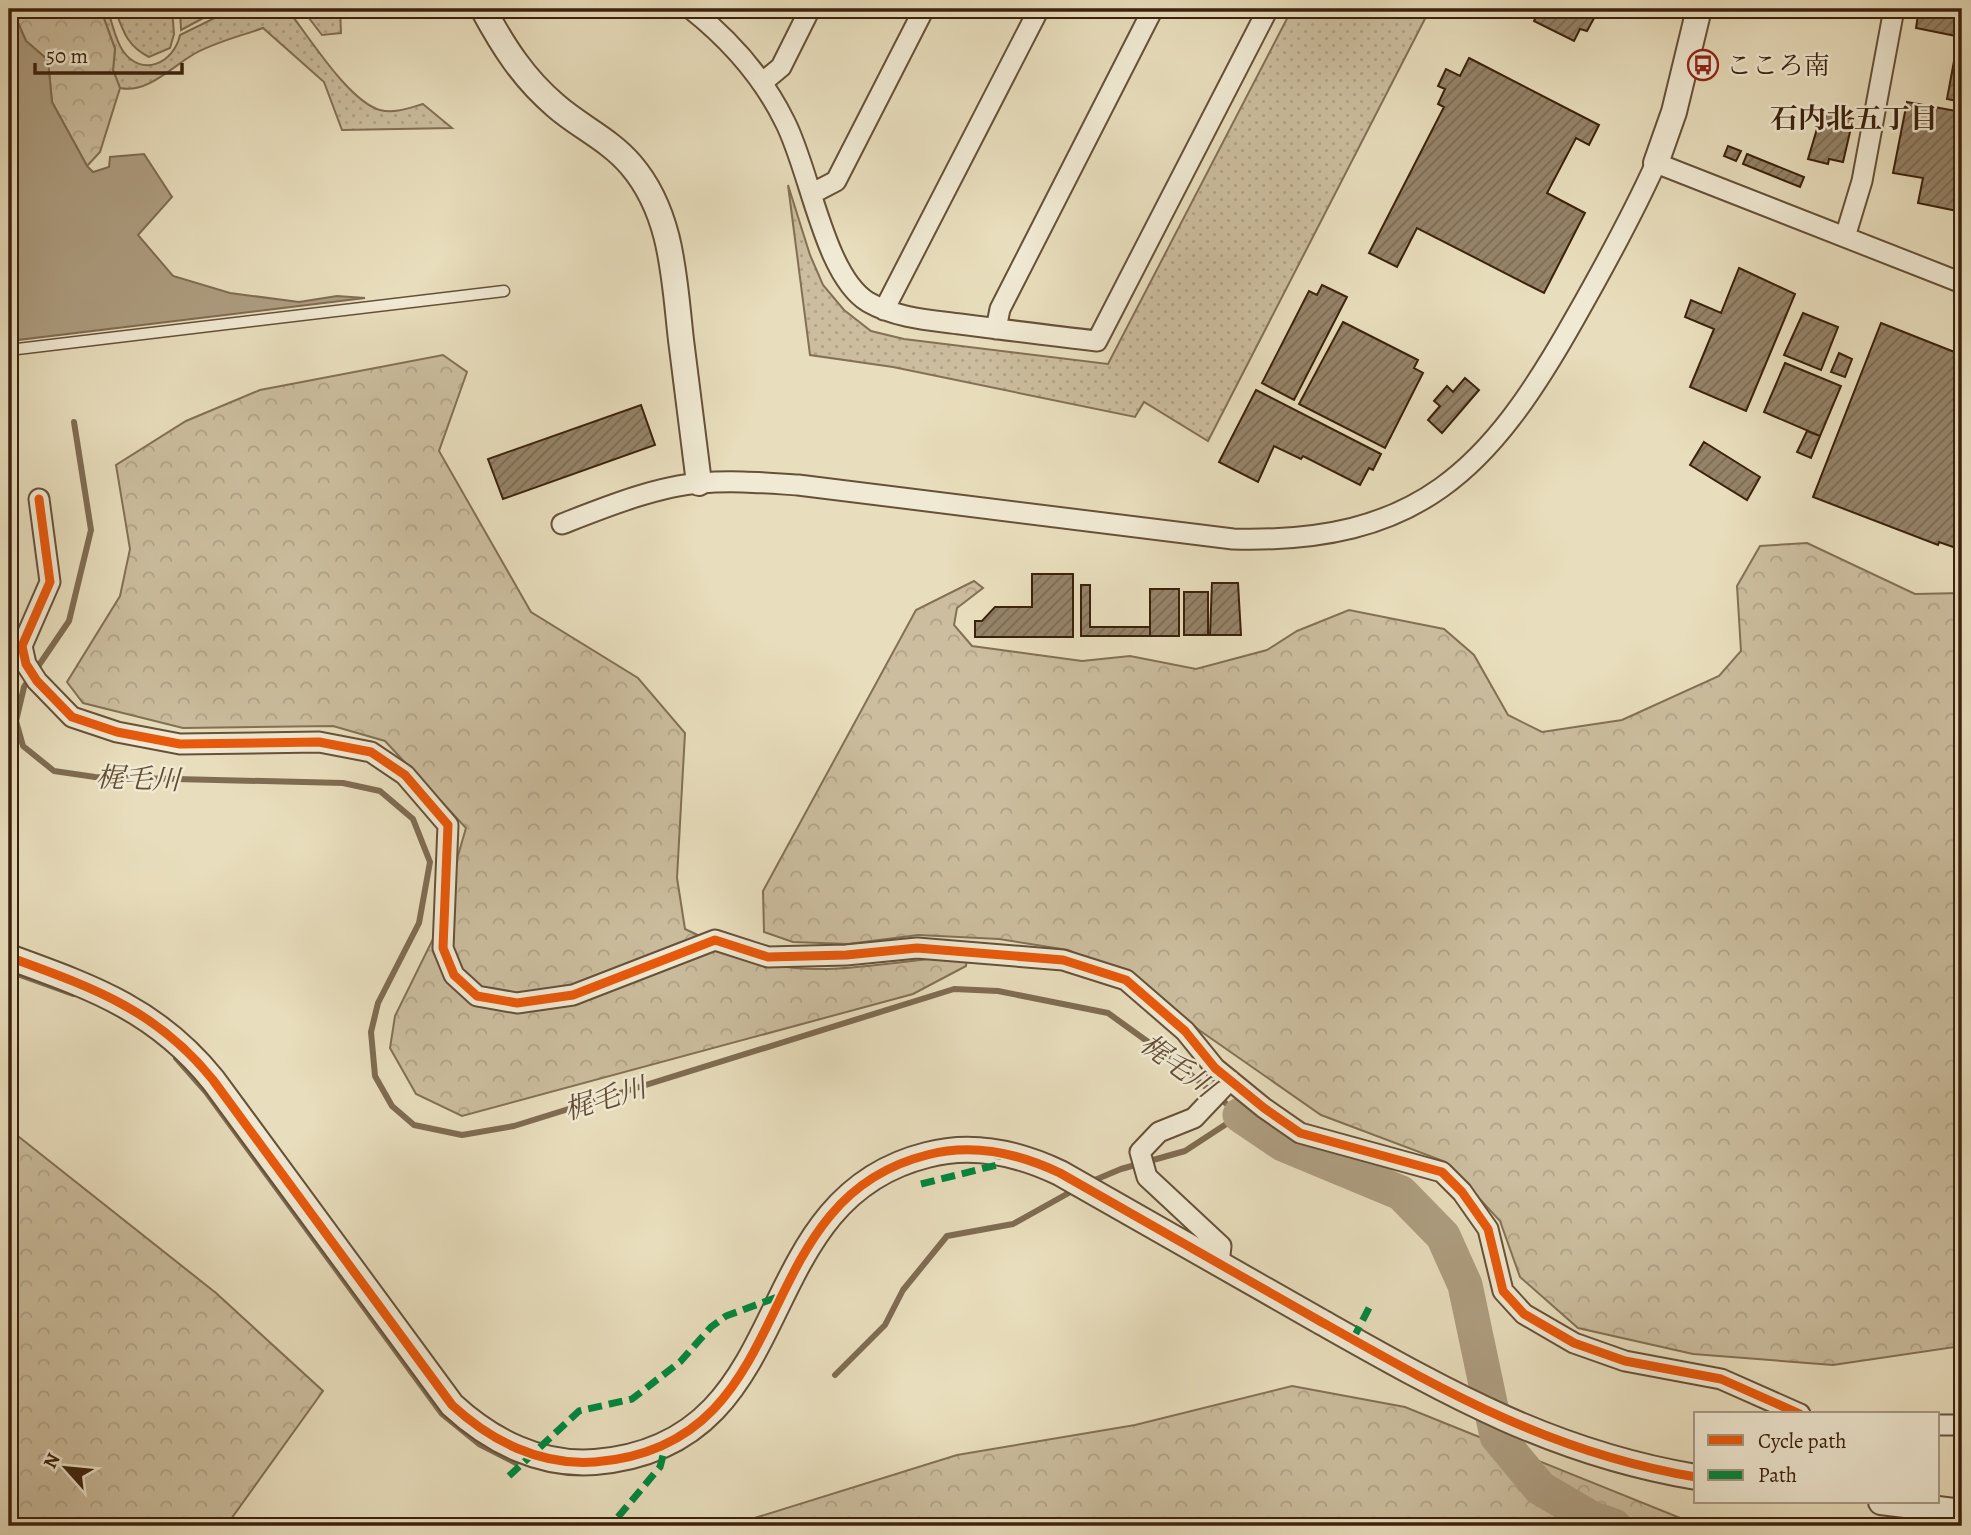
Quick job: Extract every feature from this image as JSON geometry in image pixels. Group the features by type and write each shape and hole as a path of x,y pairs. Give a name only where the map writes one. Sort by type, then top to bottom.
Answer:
{"street":[{"path":"484,9 506,52 522,72 555,105 614,147 630,164 653,198 670,250 698,483"},
{"path":"763,82 780,67 810,9"},
{"path":"813,193 836,181 924,9"},
{"path":"884,310 1039,9"},
{"path":"996,329 1000,309 1153,9"},
{"path":"694,10 763,82 796,144 839,270 851,288 884,310 905,316 1097,341 1268,9"},
{"path":"562,524 604,507 698,483 797,485 1233,539 1305,538 1366,525 1402,511 1449,483 1497,437 1520,408 1568,330 1629,221 1656,163 1674,112 1699,9"},
{"path":"1845,237 1861,181 1894,9"},
{"path":"1656,163 1962,283"},
{"path":"40,499 50,582 22,646 26,664 37,681 72,716 117,732 180,744 318,742 371,752 405,775 448,825 443,948 454,975 477,996 517,1003 573,995 715,940 768,957 846,955 917,948 1063,960 1126,980 1185,1031 1227,1084 1300,1133 1442,1172 1462,1192 1488,1229 1503,1291 1524,1314 1564,1337 1625,1361 1721,1379 1795,1412"},
{"path":"9,957 85,984 127,1004 183,1045 213,1080 452,1405 495,1438 548,1459 591,1462 635,1456 676,1439 712,1412 740,1378 813,1235 841,1201 875,1175 925,1155 978,1150 1020,1157 1060,1173 1451,1395 1522,1428 1618,1461 1694,1477"},
{"path":"1219,1264 1222,1254 1216,1240 1151,1181 1142,1161 1159,1132 1189,1121 1227,1084"},
{"path":"1940,1425 1962,1425"},
{"path":"1896,1504 1962,1513"}],"lane":[{"path":"9,350 504,291"}],"green space":[{"path":"12,9 97,9 102,13 115,49 113,70 120,88 100,152 87,166 52,102 48,60 26,41"},
{"path":"97,9 107,9 123,51 139,64 148,65 156,64 171,53 180,35 233,9 287,9 342,81 368,104 380,110 391,111 423,104 452,128 342,130 324,82 263,28 202,50 150,83 130,89 120,88 113,70 115,49 102,13"},
{"path":"115,9 172,9 174,34 170,48 149,57 142,53 127,37"},
{"path":"180,9 220,9 181,30"},
{"path":"302,9 340,9 341,33 322,35"},
{"path":"1292,9 1430,9 1208,441 1144,402 1135,417 893,367 810,355 788,185 810,255 823,285 844,310 871,331 904,339 1108,364"},
{"path":"443,355 467,372 439,451 531,612 638,678 685,733 677,878 685,929 743,956 768,964 801,969 848,968 967,956 966,966 913,994 462,1116 416,1094 390,1048 395,1016 435,935 466,828 385,741 333,726 183,728 83,703 67,682 120,596 130,549 116,465 186,421 260,390"},
{"path":"1807,543 1915,594 1962,593 1962,1346 1833,1365 1693,1354 1578,1328 1520,1277 1500,1221 1446,1162 1321,1115 1199,1030 1140,981 1068,950 999,939 918,935 848,944 793,942 764,932 763,891 916,610 974,581 983,588 957,608 954,625 972,646 1082,661 1130,656 1196,669 1267,650 1297,631 1349,610 1444,629 1474,655 1508,715 1542,732 1622,720 1719,676 1741,651 1737,586 1760,546"},
{"path":"9,1129 216,1293 323,1391 226,1526 9,1526"},
{"path":"1292,1386 1405,1407 1700,1526 729,1526 957,1455 1135,1425"}],"shaded area":[{"path":"9,9 12,9 26,41 48,60 52,102 87,166 93,172 109,167 110,157 144,154 172,197 138,235 173,276 230,293 299,302 337,296 365,298 9,341"}],"building":[{"path":"1540,9 1599,9 1587,31 1580,29 1574,41 1534,21"},
{"path":"1919,9 1962,9 1956,36 1916,28"},
{"path":"1962,23 1962,102 1947,99"},
{"path":"1469,58 1599,125 1589,145 1576,138 1547,193 1585,213 1544,293 1417,228 1397,267 1369,253 1444,107 1438,104 1445,89 1438,86 1446,69 1460,76"},
{"path":"1907,102 1962,112 1962,212 1918,203 1923,178 1893,173"},
{"path":"1822,112 1853,119 1843,162 1829,159 1828,164 1808,159"},
{"path":"1728,146 1741,151 1736,161 1724,156"},
{"path":"1747,154 1804,177 1800,187 1743,164"},
{"path":"1739,268 1795,294 1746,411 1690,387 1714,329 1685,317 1691,300 1721,313"},
{"path":"1322,285 1347,297 1294,400 1262,383 1309,291 1317,295"},
{"path":"1803,313 1838,327 1821,370 1784,355"},
{"path":"1343,322 1418,360 1414,368 1423,373 1385,448 1299,404"},
{"path":"1881,323 1962,355 1962,532 1956,548 1939,542 1938,545 1813,497"},
{"path":"1839,353 1852,359 1845,377 1831,372"},
{"path":"1785,363 1841,386 1820,436 1764,412"},
{"path":"1465,378 1479,390 1442,433 1428,420 1440,406 1434,401 1447,386 1453,392"},
{"path":"1256,390 1381,454 1373,470 1369,468 1360,485 1303,456 1301,459 1274,446 1258,482 1219,462"},
{"path":"641,405 655,445 503,499 488,459"},
{"path":"1807,431 1820,436 1811,458 1797,452"},
{"path":"1704,442 1760,477 1747,500 1690,465"},
{"path":"1032,574 1073,574 1073,637 975,637 975,621 982,621 995,607 1032,607"},
{"path":"1212,583 1238,583 1241,635 1210,635"},
{"path":"1081,585 1090,585 1090,627 1150,627 1150,636 1081,636"},
{"path":"1150,589 1179,589 1179,636 1150,636"},
{"path":"1184,592 1208,592 1208,635 1184,635"}],"waterway":[{"name":"梶毛川","path":"74,422 91,530 69,621 24,687 16,721 23,746 54,771 95,777 343,783 380,791 413,819 430,862 419,923 378,1003 371,1032 375,1076 392,1106 414,1125 462,1135 514,1126 954,989 998,991 1108,1013 1169,1057 1240,1115 1185,1151 1121,1169 1090,1182"},
{"path":"9,971 73,994"},
{"path":"176,1058 206,1092 442,1414 479,1444 516,1463"},
{"name":"梶毛川","path":"1240,1115 1283,1144 1401,1193 1443,1236 1465,1285 1497,1436 1540,1488 1591,1518 1614,1526"},
{"path":"835,1375 885,1325 903,1290 947,1236 1013,1224 1074,1190"}],"marked path":[{"path":"921,1184 997,1165 999,1152"},
{"path":"509,1476 579,1411 632,1399 680,1362 711,1327 726,1316 783,1295"},
{"path":"1353,1339 1370,1306"},
{"path":"618,1517 660,1467 666,1444"}],"cycle path":[{"path":"39,499 50,582 22,646 26,664 37,681 72,717 117,732 180,744 319,742 371,752 405,775 448,825 443,948 454,975 477,996 517,1003 573,995 715,940 768,957 846,955 917,948 1063,960 1126,980 1185,1031 1215,1068 1300,1133 1442,1172 1462,1192 1488,1229 1503,1291 1524,1314 1574,1343 1625,1361 1721,1379 1795,1412"},
{"path":"9,957 95,990 169,1035 213,1080 452,1405 483,1430 536,1455 555,1460 595,1462 662,1446 709,1413 744,1370 796,1268 827,1220 868,1181 927,1155 978,1150 1011,1155 1060,1173 1364,1346 1500,1416 1593,1452 1694,1477"}],"place":[{"name":"こころ南","path":"1703,65"}],"district":[{"name":"石内北五丁目","path":"1854,118"}]}
